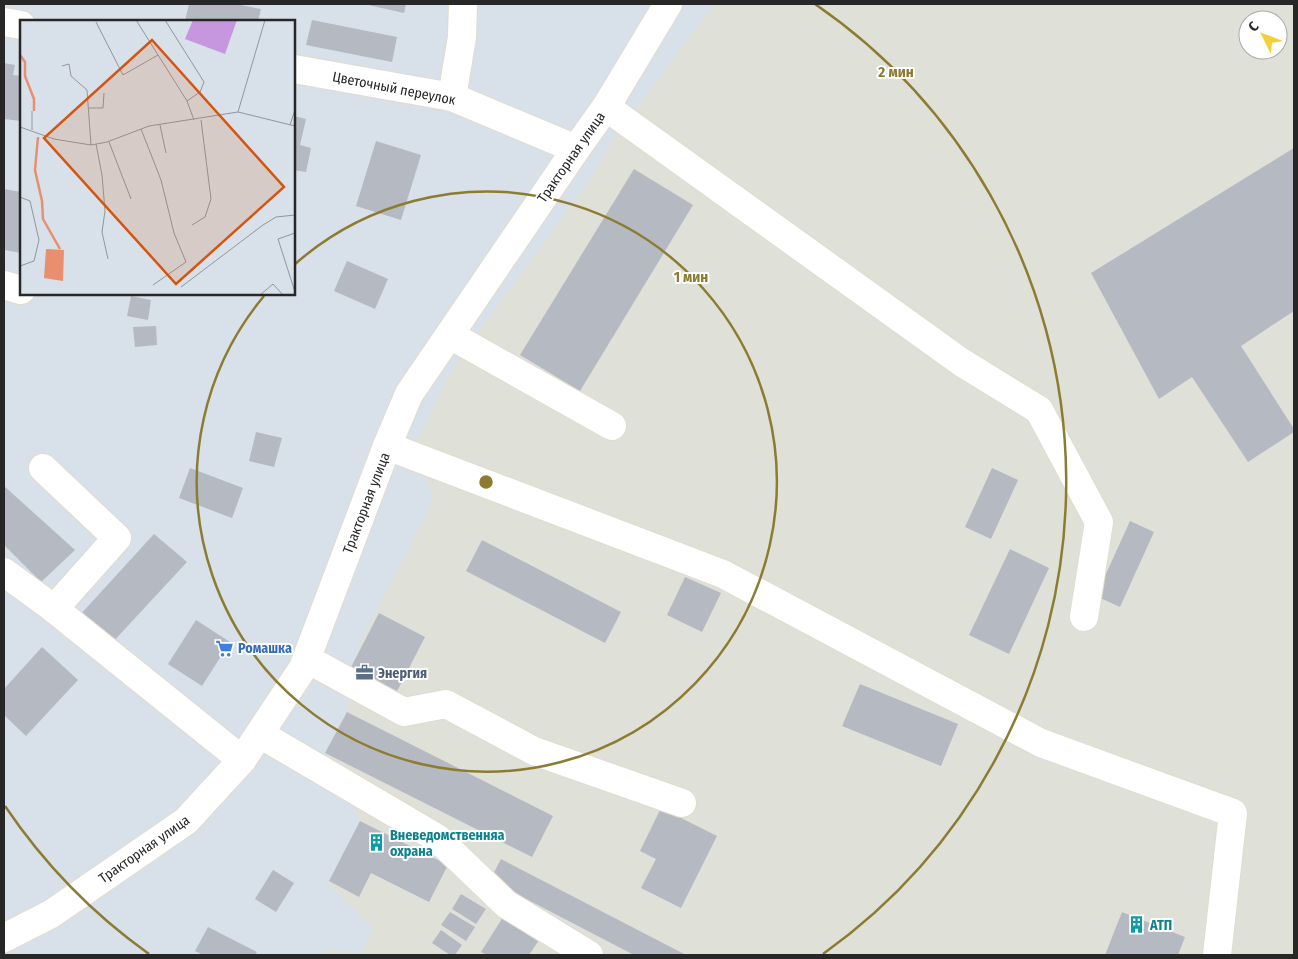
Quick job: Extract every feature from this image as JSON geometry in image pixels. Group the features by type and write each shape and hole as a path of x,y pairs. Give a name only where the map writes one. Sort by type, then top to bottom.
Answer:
{"street":[{"path":"452,97 462,38 463,4"},
{"name":"Тракторная улица","path":"4,938 51,914 186,821 242,760 303,668 387,446 409,394 606,107 668,4"},
{"path":"4,22 20,25"},
{"name":"Цветочный переулок","path":"295,70 452,97 576,149"},
{"path":"606,107 961,362 1039,410 1099,522 1084,617"},
{"path":"4,285 20,290"},
{"path":"450,335 612,426"},
{"path":"387,446 723,574 1041,743 1233,813 1217,955"},
{"path":"43,468 117,538 60,602 52,608"},
{"path":"4,572 52,608 242,760"},
{"path":"307,659 404,712 446,704 534,751 682,803"},
{"path":"260,734 437,838 506,904 589,955"}],"shaded area":[{"path":"714,4 1294,4 1294,955 322,955 327,949 360,954 373,928 328,883 360,822 325,753 347,712 359,645 433,500 415,444 448,378 478,332 586,185 616,135"}],"building":[{"path":"189,4 235,4 261,9 258,20 185,20"},
{"path":"364,4 406,4 404,13"},
{"path":"312,20 397,37 392,62 306,45"},
{"path":"4,63 15,65 13,75 20,76 20,121 4,119"},
{"path":"295,116 306,119 300,145 311,148 306,172 295,170"},
{"path":"376,141 421,155 401,220 356,206"},
{"path":"1294,148 1294,311 1241,346 1294,429 1294,432 1248,462 1192,377 1159,399 1091,273"},
{"path":"634,169 693,205 580,391 520,355"},
{"path":"4,189 20,192 20,253 4,250"},
{"path":"347,261 388,279 375,309 334,291"},
{"path":"131,296 151,300 148,320 127,316"},
{"path":"156,326 157,345 135,347 133,327"},
{"path":"256,432 282,438 274,467 249,461"},
{"path":"190,468 243,488 232,518 179,498"},
{"path":"992,468 1018,480 991,539 965,527"},
{"path":"4,486 75,550 41,582 4,545"},
{"path":"1130,521 1154,532 1120,607 1096,596"},
{"path":"154,534 187,562 111,644 80,615"},
{"path":"482,540 621,612 605,643 466,571"},
{"path":"1010,549 1049,568 1009,654 969,635"},
{"path":"685,577 721,593 702,632 667,615"},
{"path":"379,613 425,637 393,699 347,675"},
{"path":"196,620 230,642 202,686 168,664"},
{"path":"42,647 78,680 26,736 4,715 4,689"},
{"path":"860,684 958,724 941,766 842,726"},
{"path":"347,712 553,816 532,857 325,753"},
{"path":"661,808 717,836 681,908 641,888 656,859 640,851"},
{"name":"Вневедомственняа охрана","path":"360,821 448,865 429,902 371,873 359,897 329,881"},
{"path":"501,859 686,955 634,955 490,880"},
{"path":"273,870 294,883 276,912 255,899"},
{"path":"461,894 486,909 476,924 452,909"},
{"path":"450,912 475,927 466,941 441,925"},
{"name":"АТП","path":"1122,912 1185,937 1178,955 1105,955"},
{"path":"503,917 539,940 529,955 487,955 481,952"},
{"path":"208,927 257,952 255,955 203,955 195,951"},
{"path":"441,930 462,945 455,955 450,955 432,943"}],"place":[{"name":"Ромашка","path":"224,648"},
{"name":"Энергия","path":"364,673"},
{"name":"Вневедомственняа охрана","path":"376,843"},
{"name":"АТП","path":"1136,925"}]}
